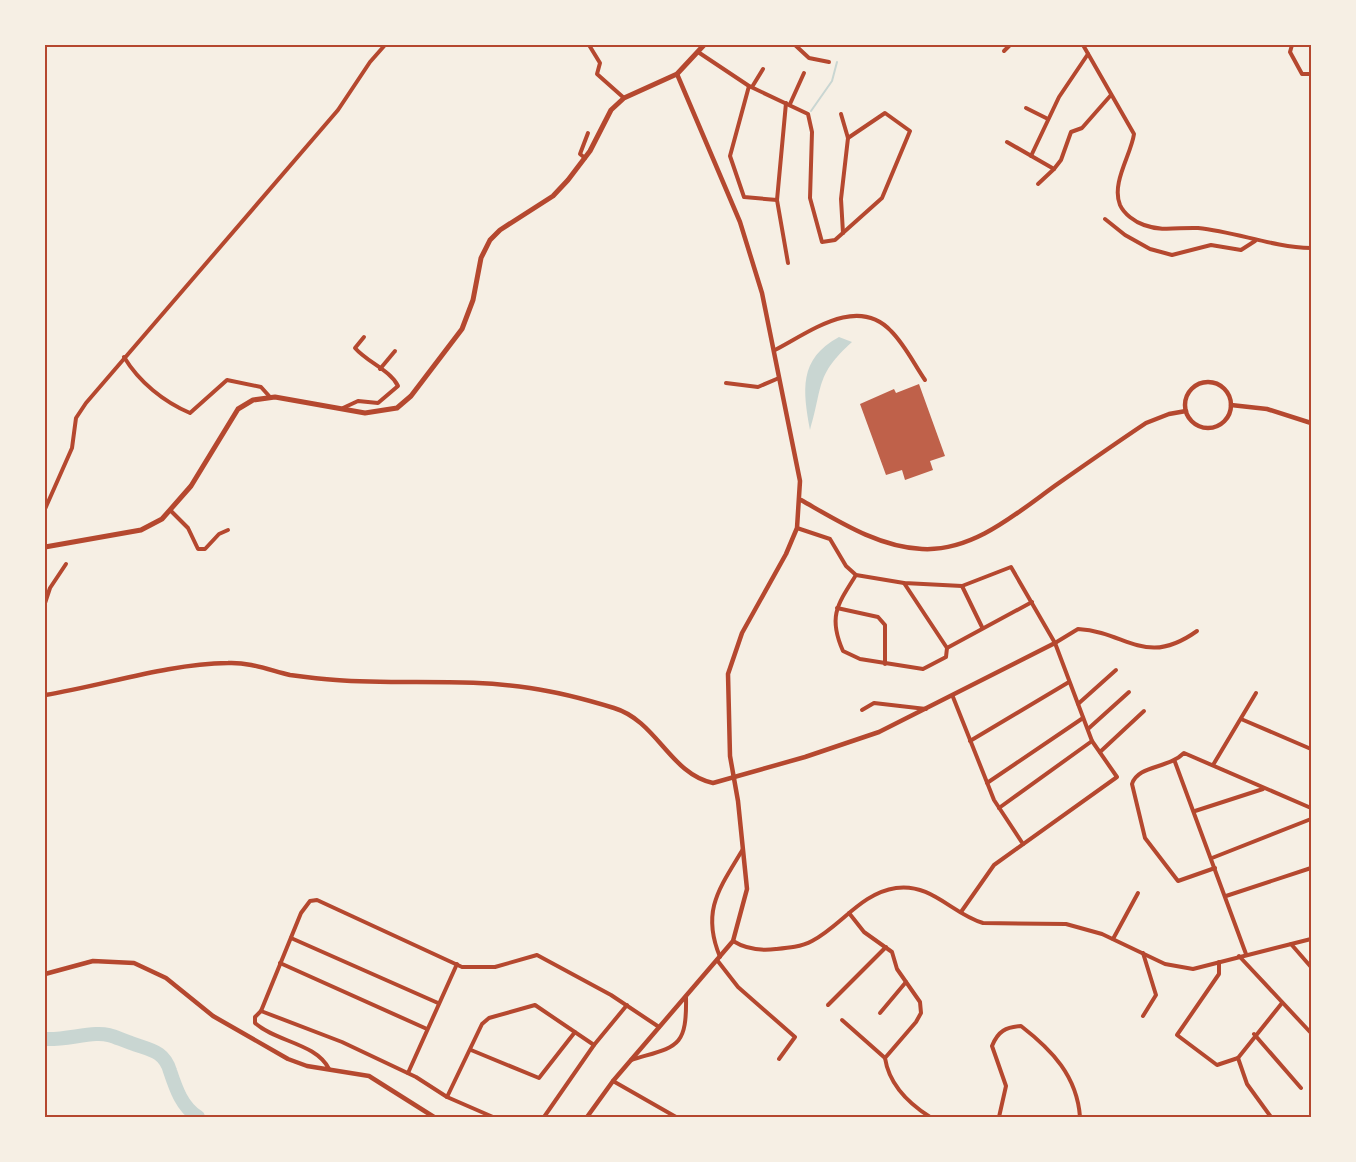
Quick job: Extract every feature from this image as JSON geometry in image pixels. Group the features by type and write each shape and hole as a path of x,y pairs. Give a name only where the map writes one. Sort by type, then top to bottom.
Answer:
{"main road":[{"path":"45,547 141,530 171,511 191,486 238,409 253,400 270,397 365,413 386,412 397,408 411,396 462,328 473,300 481,258 490,240 500,230 553,196 585,158 611,110 624,98 677,74 704,45"}],"street":[{"path":"45,509 72,448 76,418 124,357 338,110 370,62 385,45"},
{"path":"589,45 600,63 597,74 624,98"},
{"path":"795,45 809,58 829,62"},
{"path":"1004,51 1010,45"},
{"path":"1083,45 1134,134 1120,181 1119,204 1127,214 1144,225 1164,230 1196,228 1282,247 1311,248"},
{"path":"1292,45 1290,52 1302,74 1311,74"},
{"path":"698,52 750,86 803,109 810,120 810,198 822,242 829,243 843,234 882,198 910,131 885,113 848,138"},
{"path":"1031,156 1059,97 1088,54"},
{"path":"763,69 750,86 730,156 744,197 777,200"},
{"path":"788,263 777,200 788,104 804,73"},
{"path":"587,1117 630,1060 733,941 747,889 744,849 729,756 728,674 742,633 797,528 801,500 793,437 762,293 740,222 677,74"},
{"path":"1038,184 1061,160 1071,132 1082,128 1111,95"},
{"path":"1026,108 1048,118"},
{"path":"841,114 848,138 841,199 843,234"},
{"path":"585,158 580,154 580,148 588,133"},
{"path":"1007,142 1054,169"},
{"path":"1105,219 1125,235 1150,249 1172,255 1211,245 1241,250 1248,248 1256,241"},
{"path":"775,350 847,315 861,314 882,322 893,332 925,380"},
{"path":"342,409 358,401 378,404 398,386 394,378 355,348 364,338"},
{"path":"380,369 396,351"},
{"path":"124,357 153,391 172,406 190,413 227,380 261,387 270,397"},
{"path":"726,383 758,387 779,378"},
{"path":"1206,382 1221,387 1227,392 1231,405 1224,422 1210,428 1194,424 1186,411 1185,403 1192,389 1206,382"},
{"path":"1231,405 1267,409 1311,423"},
{"path":"801,500 847,526 897,546 924,549 962,543 1005,521 1146,423 1169,414 1186,411"},
{"path":"171,511 188,528 198,549 205,549 219,534 228,530"},
{"path":"797,528 830,539 846,566 856,575 904,583 962,586 1011,567 1055,643 1092,741 1117,777 994,865 961,912"},
{"path":"45,603 50,588 66,564"},
{"path":"856,575 837,608 834,619 835,632 843,651 860,659 923,669 946,657 947,648 904,583"},
{"path":"962,586 982,627"},
{"path":"947,648 982,627 1032,602"},
{"path":"837,608 878,617 883,621 885,625 885,664"},
{"path":"45,695 146,674 229,663 254,665 291,675 333,680 405,684 472,683 533,688 627,713 651,732 686,771 700,781 713,783 762,771 879,732 928,709 1078,629 1143,648 1173,646 1197,631"},
{"path":"1078,704 1116,670"},
{"path":"970,741 1069,682"},
{"path":"1088,729 1129,692"},
{"path":"1213,765 1256,693"},
{"path":"952,696 987,783 999,808 1023,844"},
{"path":"862,710 874,704 928,709"},
{"path":"1100,752 1144,711"},
{"path":"987,783 1083,718"},
{"path":"1241,719 1311,749"},
{"path":"999,808 1092,741"},
{"path":"1215,868 1178,881 1145,838 1132,784 1134,778 1145,771 1175,762 1184,753 1311,808"},
{"path":"1175,762 1246,954"},
{"path":"1195,811 1264,789"},
{"path":"1212,858 1311,819"},
{"path":"744,849 717,897 711,916 712,939 718,959 738,987 795,1037 779,1059"},
{"path":"1226,896 1311,868"},
{"path":"733,941 747,948 792,948 812,941 876,893 911,887 944,901 983,923 1066,924 1113,939 1165,964 1193,969 1311,939"},
{"path":"1113,939 1138,893"},
{"path":"329,1069 318,1056 262,1030 255,1023 255,1017 261,1011 279,963 305,907 310,901 317,900 457,964 484,968 537,955 627,1005 659,1027"},
{"path":"849,913 864,932 892,952 897,969 920,1002 921,1013 885,1058"},
{"path":"291,938 438,1003"},
{"path":"1290,944 1311,967"},
{"path":"828,1005 886,947"},
{"path":"1143,953 1156,995 1143,1016"},
{"path":"1239,957 1311,1033"},
{"path":"45,974 93,961 134,963 166,978 213,1016 267,1048 307,1066 369,1076 434,1117"},
{"path":"1219,962 1219,974 1177,1035 1217,1065 1238,1058 1254,1034 1282,1003"},
{"path":"279,963 427,1029"},
{"path":"408,1073 457,964"},
{"path":"880,1013 906,982"},
{"path":"630,1060 668,1049 679,1042 684,1033 686,997"},
{"path":"447,1097 482,1024 489,1018 535,1005 594,1045"},
{"path":"545,1117 594,1045 627,1005"},
{"path":"261,1011 342,1042 408,1073 447,1097 493,1117"},
{"path":"842,1020 885,1058 887,1073 904,1096 930,1117"},
{"path":"999,1117 1006,1086 992,1046 997,1035 1008,1027 1021,1026 1047,1046 1074,1084 1080,1117"},
{"path":"471,1050 539,1078 575,1032"},
{"path":"1254,1034 1301,1088"},
{"path":"1238,1058 1251,1091 1271,1117"},
{"path":"613,1081 676,1117"}],"shaded area":[{"path":"839,337 852,342 840,353 826,373 810,430 805,389 806,377 816,355"}],"building":[{"path":"919,384 945,456 930,461 933,470 905,480 902,470 886,475 860,404 894,389 896,393"}],"waterway":[{"path":"811,111 832,81 837,62"},
{"path":"45,1039 106,1034 155,1052 167,1064 184,1103 198,1117"}]}
